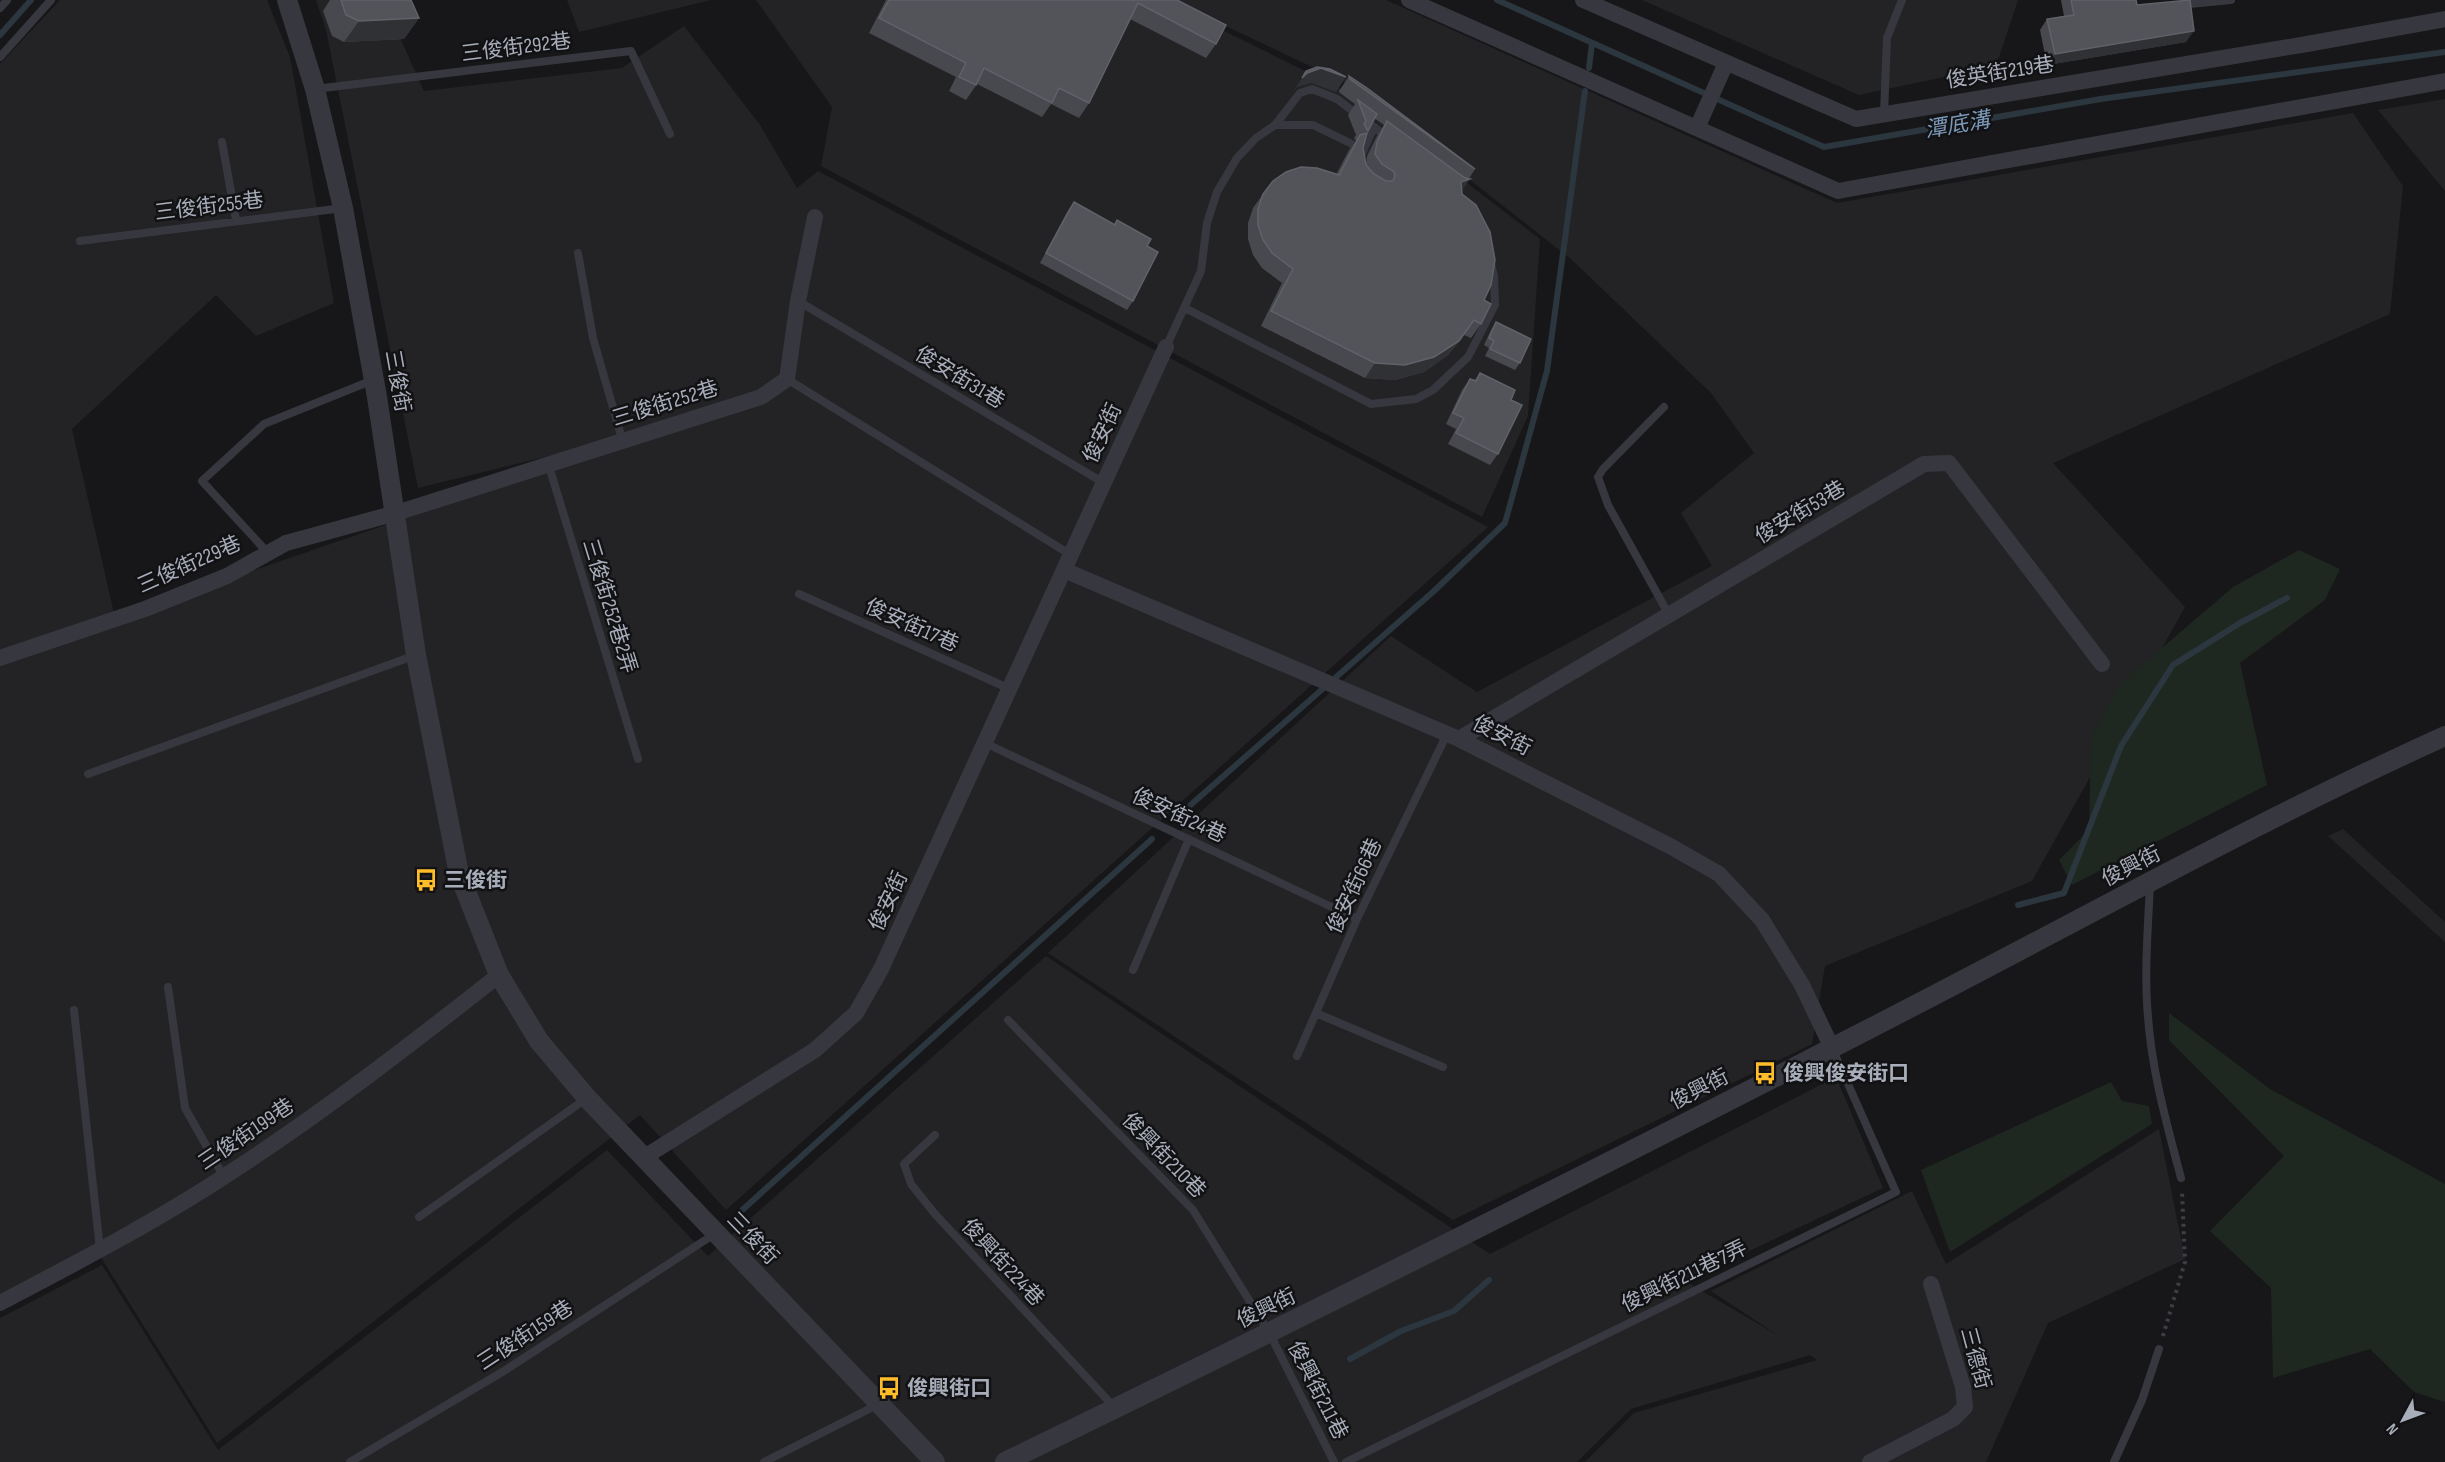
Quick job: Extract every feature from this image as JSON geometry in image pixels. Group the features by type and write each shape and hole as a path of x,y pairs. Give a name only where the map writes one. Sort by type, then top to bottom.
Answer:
{"street":[{"name":"三俊街","path":"287,0 315,89 343,208 396,513 416,655 459,874 499,975 539,1041 587,1098 935,1462"},
{"path":"1409,0 1838,191 2445,81"},
{"name":"俊英街219巷","path":"1583,0 1856,119 2445,19"},
{"path":"1698,128 1726,63"},
{"path":"787,379 798,301 815,218"},
{"name":"俊安街","path":"643,1158 815,1050 856,1013 881,969 1166,348"},
{"name":"三俊街252巷","path":"396,513 761,397 787,379"},
{"name":"俊安街53巷","path":"1453,736 1669,615 1924,464 1949,463 2102,664"},
{"name":"三俊街229巷","path":"0,658 145,609 227,576 286,543 396,513"},
{"name":"俊安街","path":"1067,563 1318,679 1453,736 1670,846 1719,874 1762,920 1802,985 1832,1048"},
{"name":"俊興街","path":"1005,1462 1269,1334 2317,798 2445,736"},
{"name":"三俊街199巷","path":"0,1303 100,1250 224,1177 362,1083 499,975"},
{"name":"三德街","path":"1870,1462 1953,1419 1965,1407 1963,1387 1931,1284"}],"lane":[{"path":"0,8 7,0"},
{"path":"0,57 51,0"},
{"path":"1884,114 1887,38 1902,0"},
{"path":"2174,5 2231,0"},
{"name":"三俊街292巷","path":"315,89 631,51 670,134"},
{"path":"1166,348 1201,270 1207,223 1217,192 1237,158 1256,138 1275,125 1300,93 1312,88 1337,99 1393,141"},
{"path":"1275,125 1313,125 1352,144"},
{"path":"1358,170 1358,164 1374,127"},
{"path":"222,142 236,220"},
{"name":"三俊街255巷","path":"80,241 343,208"},
{"path":"578,253 593,338 622,440"},
{"path":"1185,308 1371,404 1399,402 1416,399 1433,390 1468,357 1496,305 1494,276 1489,255"},
{"name":"俊安街31巷","path":"798,301 1104,483"},
{"path":"787,379 1067,563"},
{"path":"268,554 202,482 264,424 373,380"},
{"path":"1664,407 1613,458 1598,477 1608,506 1669,615"},
{"name":"三俊街252巷2弄","path":"548,463 638,759"},
{"name":"俊安街17巷","path":"799,594 1010,688"},
{"path":"88,774 416,655"},
{"name":"俊安街66巷","path":"1297,1056 1358,919 1453,736"},
{"name":"俊安街24巷","path":"985,743 1358,919"},
{"path":"1133,970 1189,839"},
{"path":"2150,884 2147,943 2148,1017 2160,1102 2181,1178"},
{"path":"168,987 185,1108 224,1177"},
{"path":"74,1010 100,1250"},
{"path":"1316,1013 1443,1067"},
{"name":"俊興街210巷","path":"1008,1020 1193,1210 1269,1334"},
{"name":"俊興街211巷7弄","path":"1346,1462 1896,1192 1832,1048"},
{"path":"419,1216 587,1098"},
{"name":"俊興街224巷","path":"934,1135 904,1164 911,1184 934,1214 1115,1408"},
{"name":"三俊街159巷","path":"350,1462 504,1371 716,1233"},
{"name":"俊興街211巷","path":"1269,1334 1334,1462"},
{"path":"2114,1462 2142,1400 2159,1349"},
{"path":"764,1462 880,1404"}],"path":[{"path":"2159,1349 2185,1262 2181,1178"}],"shaded area":[{"path":"60,0 267,0 290,57 334,303 256,336 216,295 72,429 115,618 426,511 759,405 418,488 326,30 316,0 383,0 424,91 622,68 684,26 760,125 797,188 818,171 1488,527 726,1210 640,1115 217,1443 95,1248 0,1298 0,64"},
{"path":"567,0 711,0 579,32"},
{"path":"756,0 1161,0 1350,93 1540,239 1528,416 1482,517 821,166 832,107"},
{"path":"1171,0 1386,0 1837,203 2353,113 2403,186 2390,314 2053,463 2185,607 2032,881 1825,966 1812,1044 1453,1220 1048,953 1391,636 1477,692 1712,566 1681,513 1754,453 1711,393 1571,259 1346,83"},
{"path":"1642,0 2018,0 1996,66 1859,95"},
{"path":"2445,99 2445,191 2378,110"},
{"path":"2299,550 2340,569 2325,600 2240,663 2267,785 2072,885 2059,860 2089,830 2091,737 2120,684 2233,587"},
{"path":"2343,829 2445,922 2445,942 2328,836"},
{"path":"1046,956 1490,1254 1836,1077 1883,1188 1685,1281 1779,1336 1711,1291 1912,1191 1946,1264 2159,1129 2185,1259 2048,1323 1986,1462 1585,1462 1634,1413 1817,1360 1810,1355 1631,1409 1577,1462 0,1462 0,1318 102,1265 218,1450 607,1150 708,1256"},
{"path":"2169,1013 2270,1089 2445,1184 2445,1402 2414,1392 2370,1349 2273,1378 2271,1288 2210,1231 2284,1156 2169,1040"},
{"path":"2111,1082 2122,1101 2149,1106 2152,1124 1950,1252 1921,1170"}],"building":[{"path":"341,0 411,0 419,18 359,21 346,15"},
{"path":"889,0 1177,0 1226,25 1216,44 1138,3 1089,103 1059,88 1052,103 984,68 976,85 959,77 966,63 879,18"},
{"path":"2071,0 2136,0 2137,5 2190,0 2194,31 2055,54 2047,19 2074,15"},
{"path":"1317,67 1330,69 1346,77 1321,68 1307,73 1302,78 1306,71"},
{"path":"1349,76 1367,88 1475,169 1350,79"},
{"path":"1358,100 1377,114 1368,131 1364,124 1366,121"},
{"path":"1387,121 1465,178 1470,179 1461,182 1462,194 1476,205 1490,232 1495,260 1491,285 1484,300 1491,304 1481,324 1474,320 1459,341 1434,357 1405,365 1375,363 1271,311 1293,269 1272,253 1263,240 1258,225 1258,209 1263,194 1273,181 1286,172 1301,167 1317,168 1339,175 1360,135 1367,133 1363,148 1366,165 1374,174 1386,181 1393,181 1394,172 1382,164 1375,154 1377,142"},
{"path":"1074,202 1115,225 1117,220 1151,239 1147,246 1158,252 1133,301 1046,253"},
{"path":"1496,322 1531,339 1520,363 1490,349 1494,341 1489,338"},
{"path":"1480,373 1515,390 1511,400 1522,405 1498,454 1456,433 1464,418 1453,413 1470,379 1476,381"}],"waterway":[{"path":"0,35 31,0"},
{"name":"潭底溝","path":"1497,0 1824,147 2101,99 2445,52"},
{"path":"1589,68 1592,43"},
{"path":"1178,816 1434,591 1505,523 1547,371 1585,91"},
{"path":"2018,905 2064,893 2121,746 2173,665 2240,623 2287,598"},
{"path":"739,1213 1152,839"},
{"path":"1350,1359 1401,1331 1454,1311 1489,1280"}],"place":[{"name":"三俊街","path":"426,880"},
{"name":"俊興俊安街口","path":"1765,1073"},
{"name":"俊興街口","path":"889,1388"}]}
